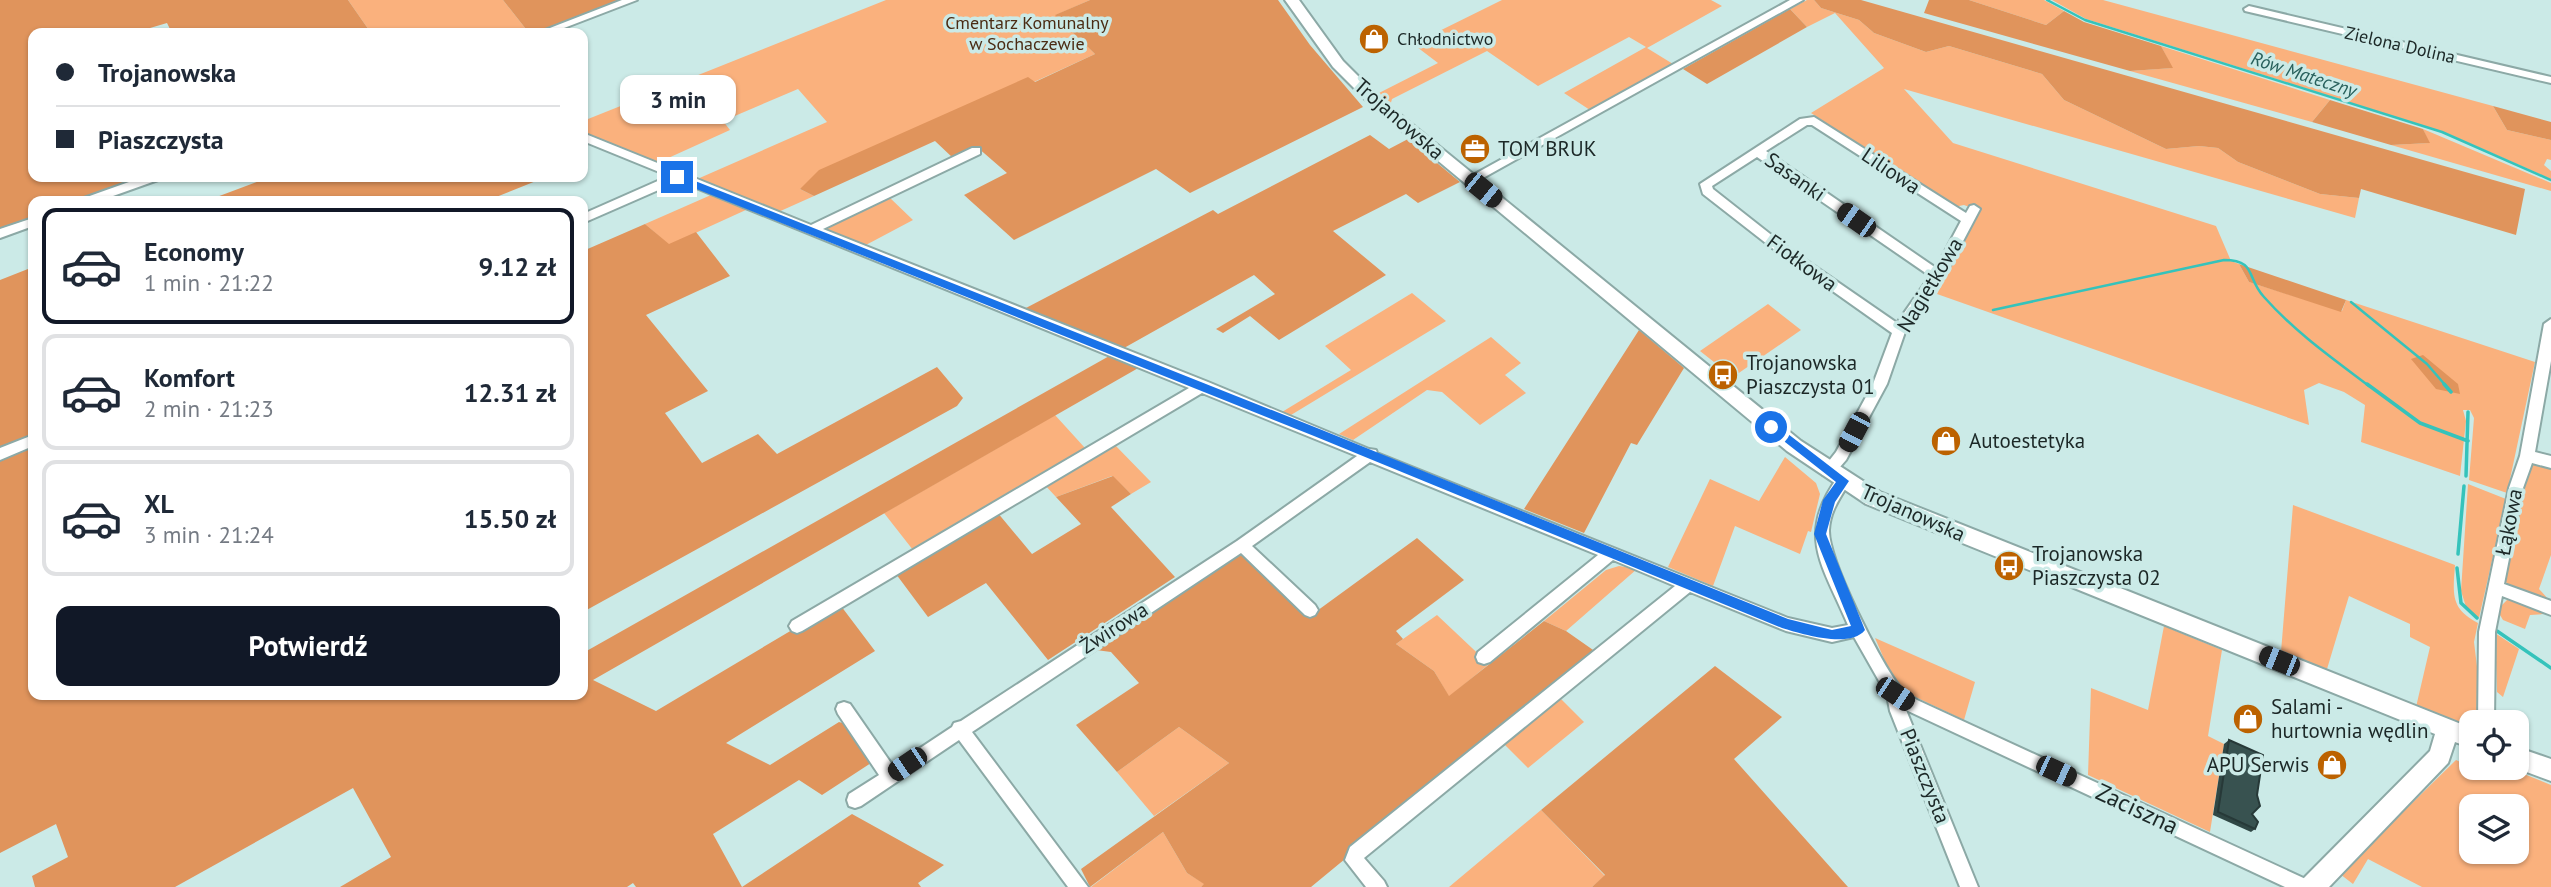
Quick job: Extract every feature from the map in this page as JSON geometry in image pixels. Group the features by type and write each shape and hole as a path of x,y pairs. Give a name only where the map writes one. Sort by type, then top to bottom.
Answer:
{"street":[{"path":"556,28 632,0"},
{"name":"Trojanowska","path":"1292,0 1357,85 1835,476 1943,527 2459,734"},
{"path":"1470,180 1798,0"},
{"name":"Zielona Dolina","path":"2249,9 2551,80"},
{"name":"Liliowa","path":"1757,151 1804,122 1814,121 1971,214"},
{"path":"588,138 677,177 1203,386 1805,631 1843,635 1858,630"},
{"path":"811,230 976,151"},
{"name":"Fiołkowa","path":"1757,151 1713,177 1706,184 1707,191 1780,248 1899,331"},
{"name":"Sasanki","path":"1757,151 1937,275"},
{"path":"588,217 677,177"},
{"path":"102,196 140,182"},
{"name":"Nagietkowa","path":"1835,476 1841,456 1880,384 1899,331 1937,275 1971,214"},
{"path":"0,234 28,224"},
{"name":"Łąkowa","path":"2486,710 2487,632 2516,488 2527,456 2551,324"},
{"path":"797,626 1203,386"},
{"path":"0,454 28,442"},
{"name":"Żwirowa","path":"855,800 1242,545 1371,454"},
{"path":"2527,456 2551,462"},
{"name":"Piaszczysta","path":"1835,476 1820,534 1858,630 1895,694 1898,710 1969,887"},
{"path":"1242,545 1310,610"},
{"path":"1484,657 1611,553"},
{"path":"1378,887 1354,860 1356,853 1688,584"},
{"path":"2497,587 2551,608"},
{"name":"Zaciszna","path":"1895,694 1911,705 2304,887"},
{"path":"844,709 890,776"},
{"path":"960,729 1079,887"},
{"path":"2312,887 2440,756 2447,729"},
{"path":"2529,762 2551,770"}],"green space":[{"path":"348,0 503,0 525,28 368,28"},
{"name":"Cmentarz Komunalny w Sochaczewie","path":"886,0 1090,0 1056,15 1095,54 800,189 814,196 776,213 695,180 827,122 798,89 723,121 730,130 655,164 588,136 588,119"},
{"path":"1502,0 1711,0 1722,6 1647,48 1673,64 1590,110 1564,93 1646,47 1629,37 1538,86 1487,51 1392,99 1390,106 1377,94 1438,63 1413,44"},
{"path":"1807,0 1814,0 1821,8 1859,20 1874,33 1926,52 1949,46 2042,74 2064,100 2166,149 2199,146 2218,148 2238,162 2320,194 2359,198 2355,218 1904,89 1953,143 2216,226 2231,261 2239,264 2249,282 2342,311 2346,300 2535,362 2507,493 2469,480 2474,418 2470,410 2463,410 2466,421 2460,476 2361,442 2365,405 2344,392 2319,383 2304,390 2309,425 1937,294 1980,211 1964,205 1954,207 1811,113 1884,68 1835,13 1807,27 1790,9"},
{"path":"1969,0 2044,0 2064,11 2046,25"},
{"path":"2052,0 2103,0 2493,106 2507,130 2551,140 2551,160 2547,159 2544,165 2551,171 2551,179 2444,132 2086,19"},
{"path":"2161,46 2330,100 2312,122 2130,71 2172,68"},
{"path":"2423,129 2551,183 2551,191 2391,145 2429,143"},
{"path":"711,195 748,209 669,245 645,224"},
{"path":"888,196 913,220 864,246 825,230 828,224"},
{"path":"1412,293 1446,321 1291,415 1282,412 1351,370 1325,346"},
{"path":"1768,304 1801,330 1733,377 1700,351"},
{"path":"1491,337 1521,363 1505,375 1526,393 1480,425 1442,392 1427,390 1353,440 1339,434"},
{"path":"1055,415 1085,448 913,550 884,513"},
{"path":"1114,444 1151,482 1131,494 1112,476 1056,497 1044,484"},
{"path":"1785,457 1816,483 1820,494 1811,532 1808,531 1800,554 1735,526 1713,586 1668,567 1710,479 1759,501"},
{"path":"2536,462 2551,466 2551,555 2539,589 2550,601 2508,586 2504,578 2528,464"},
{"path":"2468,484 2506,499 2479,618 2467,610 2461,591"},
{"path":"2293,505 2455,565 2455,599 2462,612 2478,623 2474,642 2479,683 2478,710 2459,710 2459,724 2416,707 2430,647 2410,637 2410,624 2349,596 2327,669 2281,652"},
{"path":"1619,566 1637,569 1566,631 1544,621 1606,570"},
{"path":"2509,598 2544,608 2544,614 2530,615 2525,629 2503,620 2497,610"},
{"path":"1437,615 1489,664 1449,697 1434,671 1396,644"},
{"path":"2164,626 2222,650 2208,736 2224,744 2210,832 2088,775 2091,688 2148,710"},
{"path":"2495,633 2519,649 2503,697 2497,692"},
{"path":"1875,638 1975,682 1964,720 1909,694 1894,682"},
{"path":"1556,694 1584,722 1528,768 1500,740"},
{"path":"1179,727 1229,763 1154,816 1117,772"},
{"path":"2456,760 2459,761 2459,780 2529,780 2529,776 2551,785 2551,887 2422,887 2368,859 2353,884 2340,874"},
{"path":"1541,810 1605,876 1592,887 1449,887"},
{"path":"1163,832 1187,873 1205,884 1201,887 1091,887"}],"shaded area":[{"path":"0,0 348,0 368,28 170,28 167,23 150,28 28,28 28,182 135,182 97,196 28,196 28,222 0,232"},
{"path":"503,0 620,0 547,28 525,28"},
{"path":"1090,0 1278,0 1310,45 1363,107 1190,193 1156,169 1014,240 964,195 1007,173 977,147 953,158 935,141 814,196 800,189 819,170 1028,77 1035,82 1095,54 1055,15"},
{"path":"1814,0 1861,0 2525,189 2516,235 2361,189 2359,198 2320,194 2238,162 2218,148 2199,146 2166,149 2064,100 2042,74 1949,46 1926,52 1874,33 1859,20 1821,8"},
{"path":"1929,0 1969,0 2046,25 2064,11 2084,22 2161,46 2173,68 2130,71 1924,13"},
{"path":"1790,9 1807,27 1707,84 1683,69"},
{"path":"2330,100 2423,129 2430,143 2391,145 2312,122"},
{"path":"2493,106 2551,122 2551,140 2507,130"},
{"path":"1370,135 1389,149 1408,139 1460,182 1418,203 1406,194 1333,231 1386,275 1279,340 1250,316 1223,333 1216,329 1275,294 1254,275 1124,348 1024,309 1213,210 1218,214"},
{"path":"257,182 534,182 498,196 219,196"},
{"path":"645,224 669,244 696,232 730,276 646,315 708,391 665,413 702,463 758,434 777,454 937,367 963,398 957,406 588,609 588,249"},
{"path":"2239,264 2346,300 2341,312 2249,282"},
{"path":"28,269 28,436 0,448 0,280"},
{"path":"1639,330 1684,368 1637,445 1631,443 1584,533 1524,509"},
{"path":"1111,355 1140,367 593,680 656,711 792,630 795,633 841,606 875,651 726,743 770,765 839,722 846,724 871,763 822,795 799,780 713,834 742,887 636,887 633,883 627,887 340,887 391,857 353,788 175,887 35,887 32,876 68,857 56,824 0,853 0,459 28,446 28,700 588,700 588,650"},
{"path":"2423,355 2458,384 2460,394 2436,389 2411,359"},
{"path":"1113,476 1131,494 1111,507 1175,577 1048,660 986,583 928,617 896,574 997,512 1032,554 1081,524 1056,497"},
{"path":"1417,538 1464,580 1396,631 1403,639 1396,644 1434,671 1449,696 1544,621 1566,631 1596,652 1311,887 1201,887 1204,884 1187,873 1163,832 1090,887 1081,869 1229,763 1179,727 1117,772 1076,725 1139,683 1111,652 1096,650 1243,550 1310,616"},
{"path":"1715,666 1782,717 1734,759 1848,887 1592,887 1605,875 1541,810"},
{"path":"852,814 944,865 918,883 921,887 742,887"}],"building":[{"path":"2229,740 2263,755 2257,795 2260,806 2252,814 2258,822 2255,829 2218,812"}],"waterway":[{"name":"Rów Mateczny","path":"2047,0 2085,20 2442,132 2551,180"},
{"path":"1993,310 2224,260 2234,261 2242,263 2250,271 2258,290 2288,322 2369,386"},
{"path":"2351,302 2427,364 2446,386"},
{"path":"2367,384 2420,423 2467,441"},
{"path":"2444,384 2451,392"},
{"path":"2467,441 2468,412"},
{"path":"2466,476 2467,441"},
{"path":"2458,554 2464,486"},
{"path":"2457,568 2461,603 2477,618"},
{"path":"2497,631 2551,668"},
{"path":"2541,777 2551,781"}],"place":[{"name":"Chłodnictwo","path":"1374,39"},
{"name":"TOM BRUK","path":"1475,149"},
{"name":"Trojanowska Piaszczysta 01","path":"1723,375"},
{"name":"Autoestetyka","path":"1946,441"},
{"name":"Trojanowska Piaszczysta 02","path":"2009,566"},
{"name":"Salami - hurtownia wędlin","path":"2248,719"},
{"name":"APU Serwis","path":"2332,765"}],"route":[{"path":"677,177 942,281 1786,624 1805,631 1832,635 1858,630 1823,548 1820,534 1829,500 1843,481 1771,427"}]}
